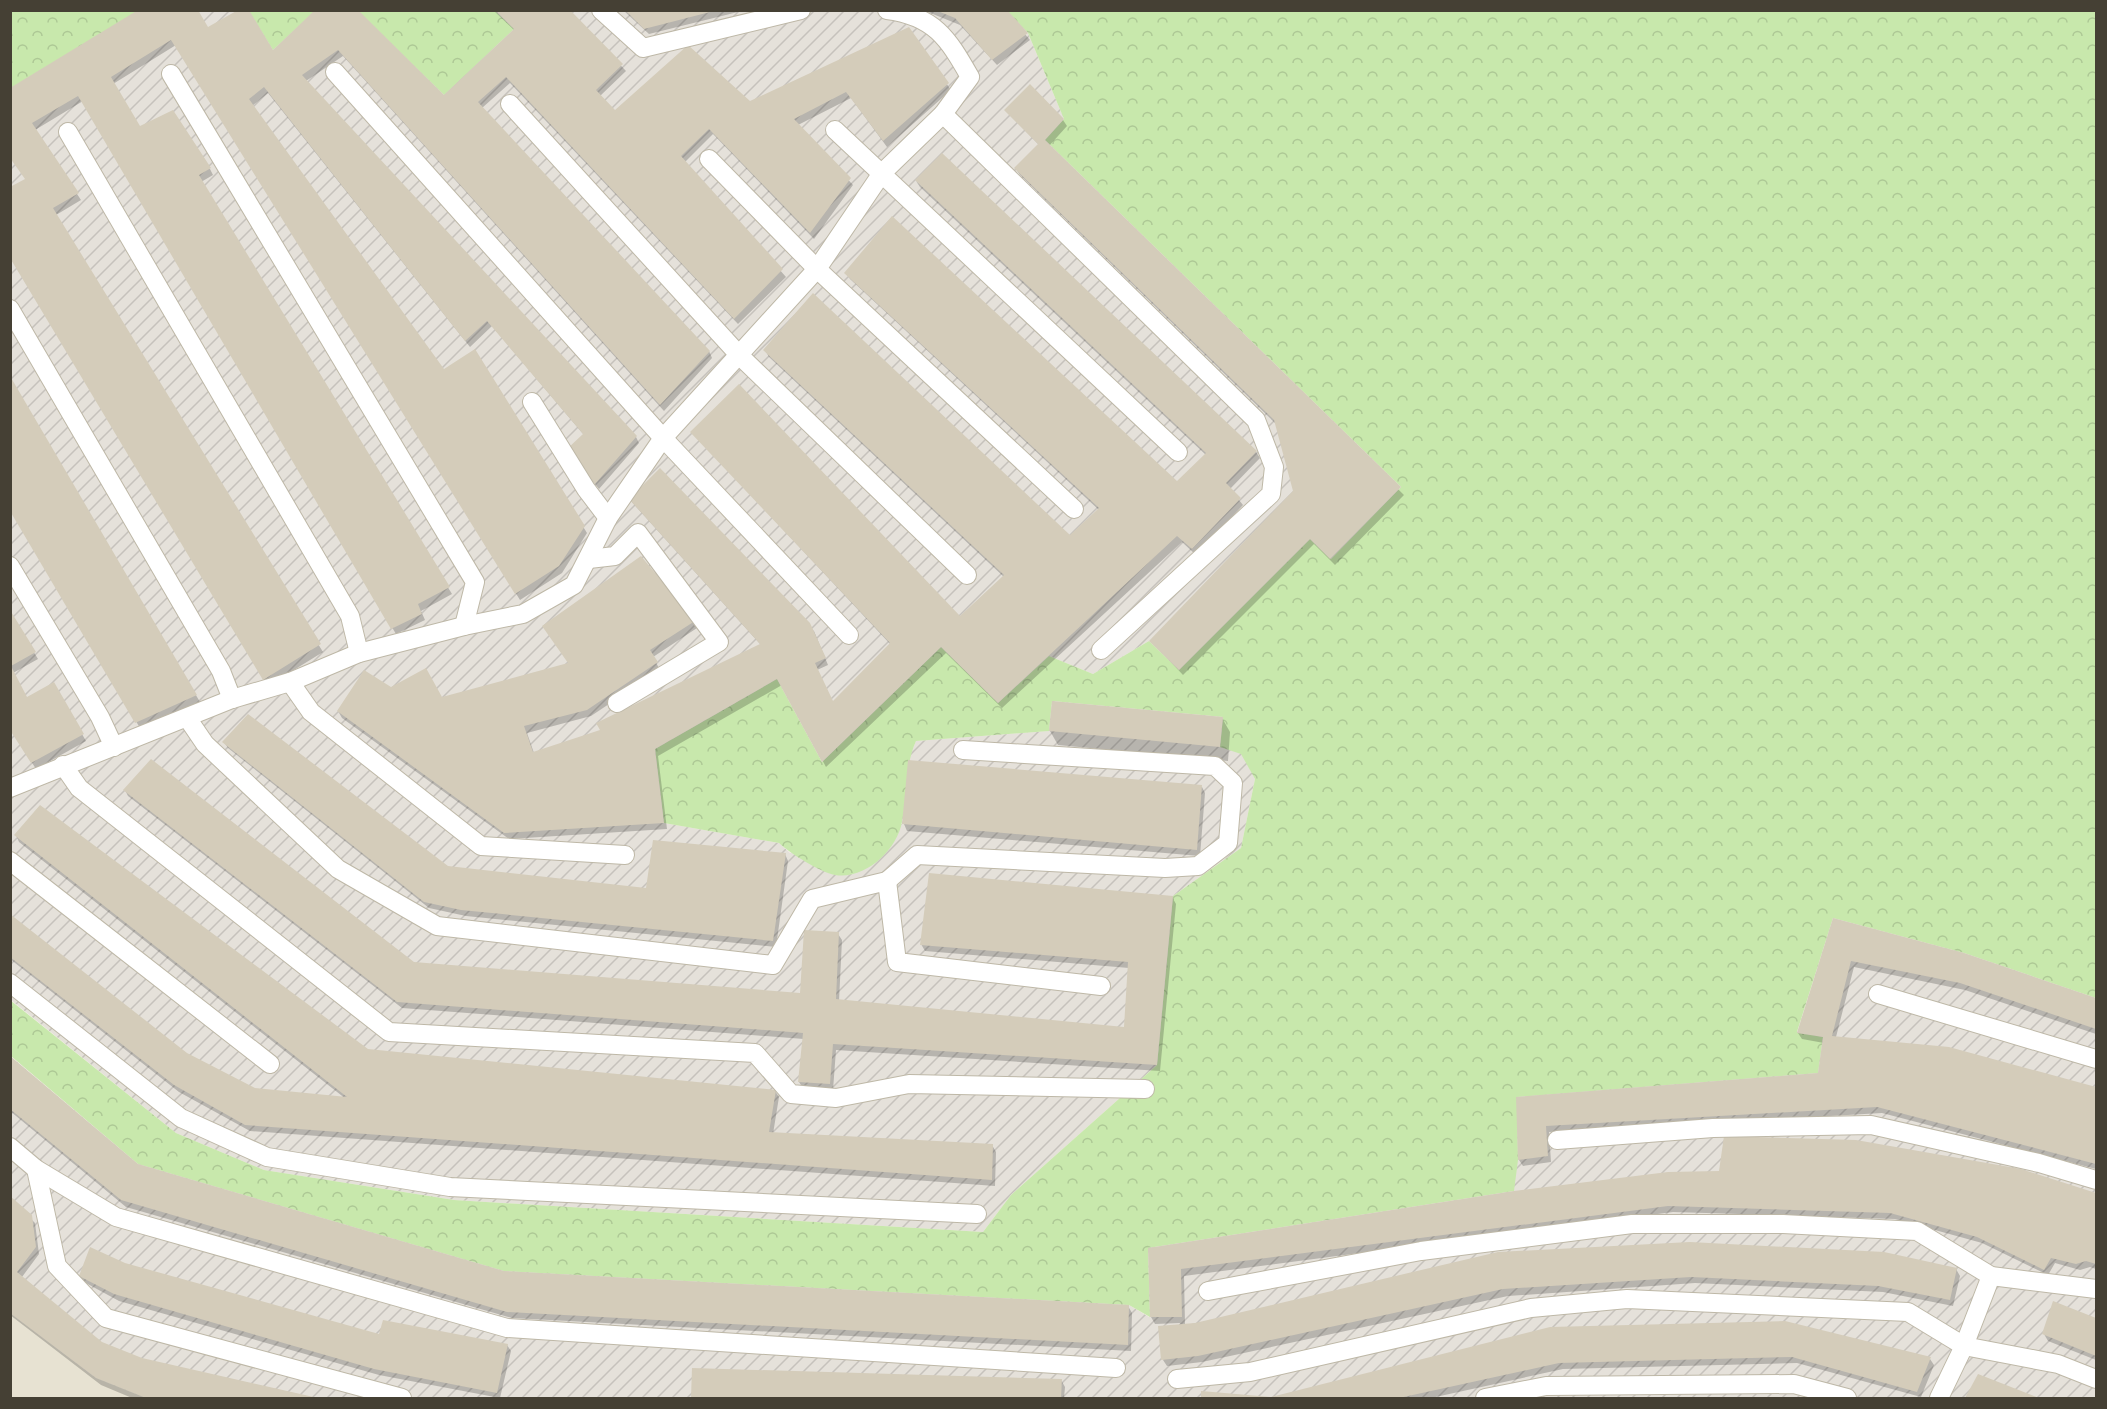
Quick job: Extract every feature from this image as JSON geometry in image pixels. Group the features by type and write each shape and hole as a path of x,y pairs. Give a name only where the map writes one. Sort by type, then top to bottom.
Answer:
{"lane":[{"path":"601,10 643,48 801,10"},
{"path":"10,788 63,765 188,719 232,699 290,682 359,653 464,626 523,614 574,585 608,518 663,438 817,269 882,174 943,114 970,77 948,40 934,26 908,13 887,10"},
{"path":"335,72 663,438 849,635"},
{"path":"171,74 475,582 464,626"},
{"path":"510,104 740,356 967,575"},
{"path":"943,114 1256,420 1274,467 1271,494 1101,650"},
{"path":"835,130 1178,452"},
{"path":"68,132 350,616 359,653"},
{"path":"709,159 817,269 1074,510"},
{"path":"10,309 221,672 232,699"},
{"path":"532,402 586,489 608,518"},
{"path":"589,559 615,556 638,533 719,642 617,703"},
{"path":"10,566 100,717 114,747"},
{"path":"290,682 311,712 481,846 625,855"},
{"path":"188,719 205,744 338,869 438,926 773,965 812,899 887,881 917,855 1165,868 1198,866 1228,843 1233,783 1215,766 963,750"},
{"path":"63,765 80,788 388,1032 755,1053 791,1094 836,1098 909,1084 1144,1089"},
{"path":"10,861 270,1064"},
{"path":"887,881 897,962 1101,986"},
{"path":"10,983 182,1118 267,1157 450,1187 976,1214"},
{"path":"1878,994 2097,1059"},
{"path":"1557,1140 1713,1128 1872,1125 2039,1163 2097,1180"},
{"path":"10,1147 36,1169 116,1217 507,1328 1116,1368"},
{"path":"36,1169 57,1266 106,1318 402,1398"},
{"path":"1208,1291 1421,1251 1632,1224 1784,1224 1917,1231 1991,1276 2097,1288"},
{"path":"1939,1398 1964,1346 1991,1276"},
{"path":"1176,1378 1250,1372 1531,1308 1627,1299 1908,1312 1964,1346 2058,1364 2097,1378"},
{"path":"1485,1398 1546,1386 1782,1384 1794,1384 1848,1398"}],"shaded area":[{"path":"138,11 315,11 514,29 495,11 1007,11 1028,33 1064,119 1045,140 1401,487 1330,559 1179,670 1149,641 1093,674 1049,656 998,703 822,762 777,680 664,823 779,843 790,853 902,824 908,760 916,741 1048,731 1052,701 1223,717 1255,779 1241,848 1173,896 1157,1065 1011,1195 983,1232 454,1200 264,1170 176,1133 11,1000 10,88"},
{"path":"1833,918 1964,953 2096,998 2096,1398 146,1398 96,1378 11,1313 10,1056 138,1164 1129,1305 1149,1317 1148,1248 1514,1191 1516,1097 1797,1033"},
{"path":"10,1313 96,1378 146,1398 11,1398"}],"green space":[{"path":"11,11 138,11 11,88"},
{"path":"249,11 315,11 273,50"},
{"path":"358,11 495,11 514,29 444,95"},
{"path":"1007,11 2096,11 2096,998 1964,953 1833,918 1797,1032 1823,1037 1818,1073 1517,1097 1518,1160 1514,1191 1148,1248 1150,1317 1129,1305 504,1271 138,1164 11,1056 10,1000 176,1133 264,1170 454,1200 983,1232 1011,1195 1157,1065 1173,896 1241,848 1255,779 1241,754 1220,747 1223,717 1052,701 1049,731 916,741 908,771 904,812 899,833 894,843 878,861 857,873 835,875 822,870 779,843 664,823 655,749 777,679 822,762 941,647 998,703 1049,656 1093,674 1149,641 1179,670 1310,539 1331,559 1401,487 1045,140 1064,119 1028,33"}],"building":[{"path":"138,10 198,10 208,27 238,10 249,10 273,50 315,10 358,10 444,95 514,29 495,10 570,10 623,64 596,90 615,110 688,45 750,101 909,27 949,83 883,141 846,92 794,119 851,178 810,233 709,129 681,156 783,269 734,319 506,77 478,102 710,351 660,405 338,50 302,75 637,436 595,484 567,449 583,434 487,321 465,341 264,87 249,99 444,369 475,349 585,526 559,566 515,594 171,40 111,77 140,126 173,110 211,168 199,175 450,587 418,604 422,614 391,629 78,96 32,123 79,193 53,208 321,644 263,680 10,258 10,187 25,179 10,158 10,88"},
{"path":"625,10 714,10 714,11 644,29"},
{"path":"935,10 1007,10 1028,33 992,60 955,18"},
{"path":"1030,84 1064,119 1045,140 1401,487 1330,559 1310,539 1179,670 1149,641 1293,491 1274,420 1014,168 1038,144 1004,110"},
{"path":"942,153 1257,451 1226,483 1241,498 1192,549 1177,536 998,703 941,647 822,762 777,679 655,749 664,823 504,833 337,711 364,670 391,687 426,668 442,697 568,663 542,626 641,556 695,621 650,650 658,662 587,710 524,726 533,752 600,730 596,723 760,644 629,499 660,468 810,623 826,658 815,663 833,701 890,643 690,432 739,384 960,616 1004,575 763,350 813,293 1070,535 1099,508 844,273 892,216 1177,481 1206,453 915,180"},
{"path":"10,376 197,695 135,723 10,511"},
{"path":"10,610 36,652 11,666 27,697 54,682 84,734 31,763 10,730"},
{"path":"1052,701 1223,717 1220,747 1049,731"},
{"path":"248,714 448,866 646,888 653,840 786,853 773,941 461,910 424,902 222,742"},
{"path":"151,759 414,962 800,993 804,930 839,932 836,999 1124,1027 1128,962 920,945 929,873 1173,896 1157,1065 833,1044 830,1084 798,1082 803,1033 397,1002 123,790"},
{"path":"908,760 1202,785 1197,850 902,824"},
{"path":"40,805 368,1049 776,1090 769,1132 993,1144 992,1180 245,1125 174,1085 10,957 10,914 187,1053 255,1088 347,1097 14,835"},
{"path":"1833,918 1964,953 2096,998 2096,1029 1960,983 1851,961 1832,1036 1949,1047 2096,1087 2096,1164 1877,1107 1546,1126 1548,1156 1518,1160 1516,1097 1818,1073 1823,1037 1797,1033"},
{"path":"10,1056 138,1164 504,1271 1129,1305 1128,1345 507,1312 121,1200 10,1109"},
{"path":"1724,1136 1856,1140 2021,1169 2096,1193 2096,1264 2086,1261 2076,1264 2051,1258 2044,1270 1977,1237 1890,1213 1668,1206 1181,1269 1182,1317 1150,1317 1148,1248 1514,1191 1668,1172 1719,1171"},
{"path":"10,1196 32,1215 36,1247 17,1272 102,1342 142,1358 318,1398 146,1398 96,1378 10,1313"},
{"path":"1690,1242 1884,1252 1957,1268 1950,1300 1878,1286 1691,1277 1503,1289 1198,1356 1161,1360 1158,1326 1195,1323 1498,1252"},
{"path":"90,1247 125,1263 379,1334 383,1320 508,1344 497,1393 374,1369 114,1294 79,1276"},
{"path":"2053,1301 2096,1318 2096,1356 2042,1334"},
{"path":"1785,1321 1931,1357 1917,1392 1792,1357 1559,1363 1399,1398 1201,1398 1201,1391 1271,1397 1550,1327"},
{"path":"692,1368 1062,1379 1061,1398 691,1398"},
{"path":"1978,1374 2039,1398 1965,1398"}]}
